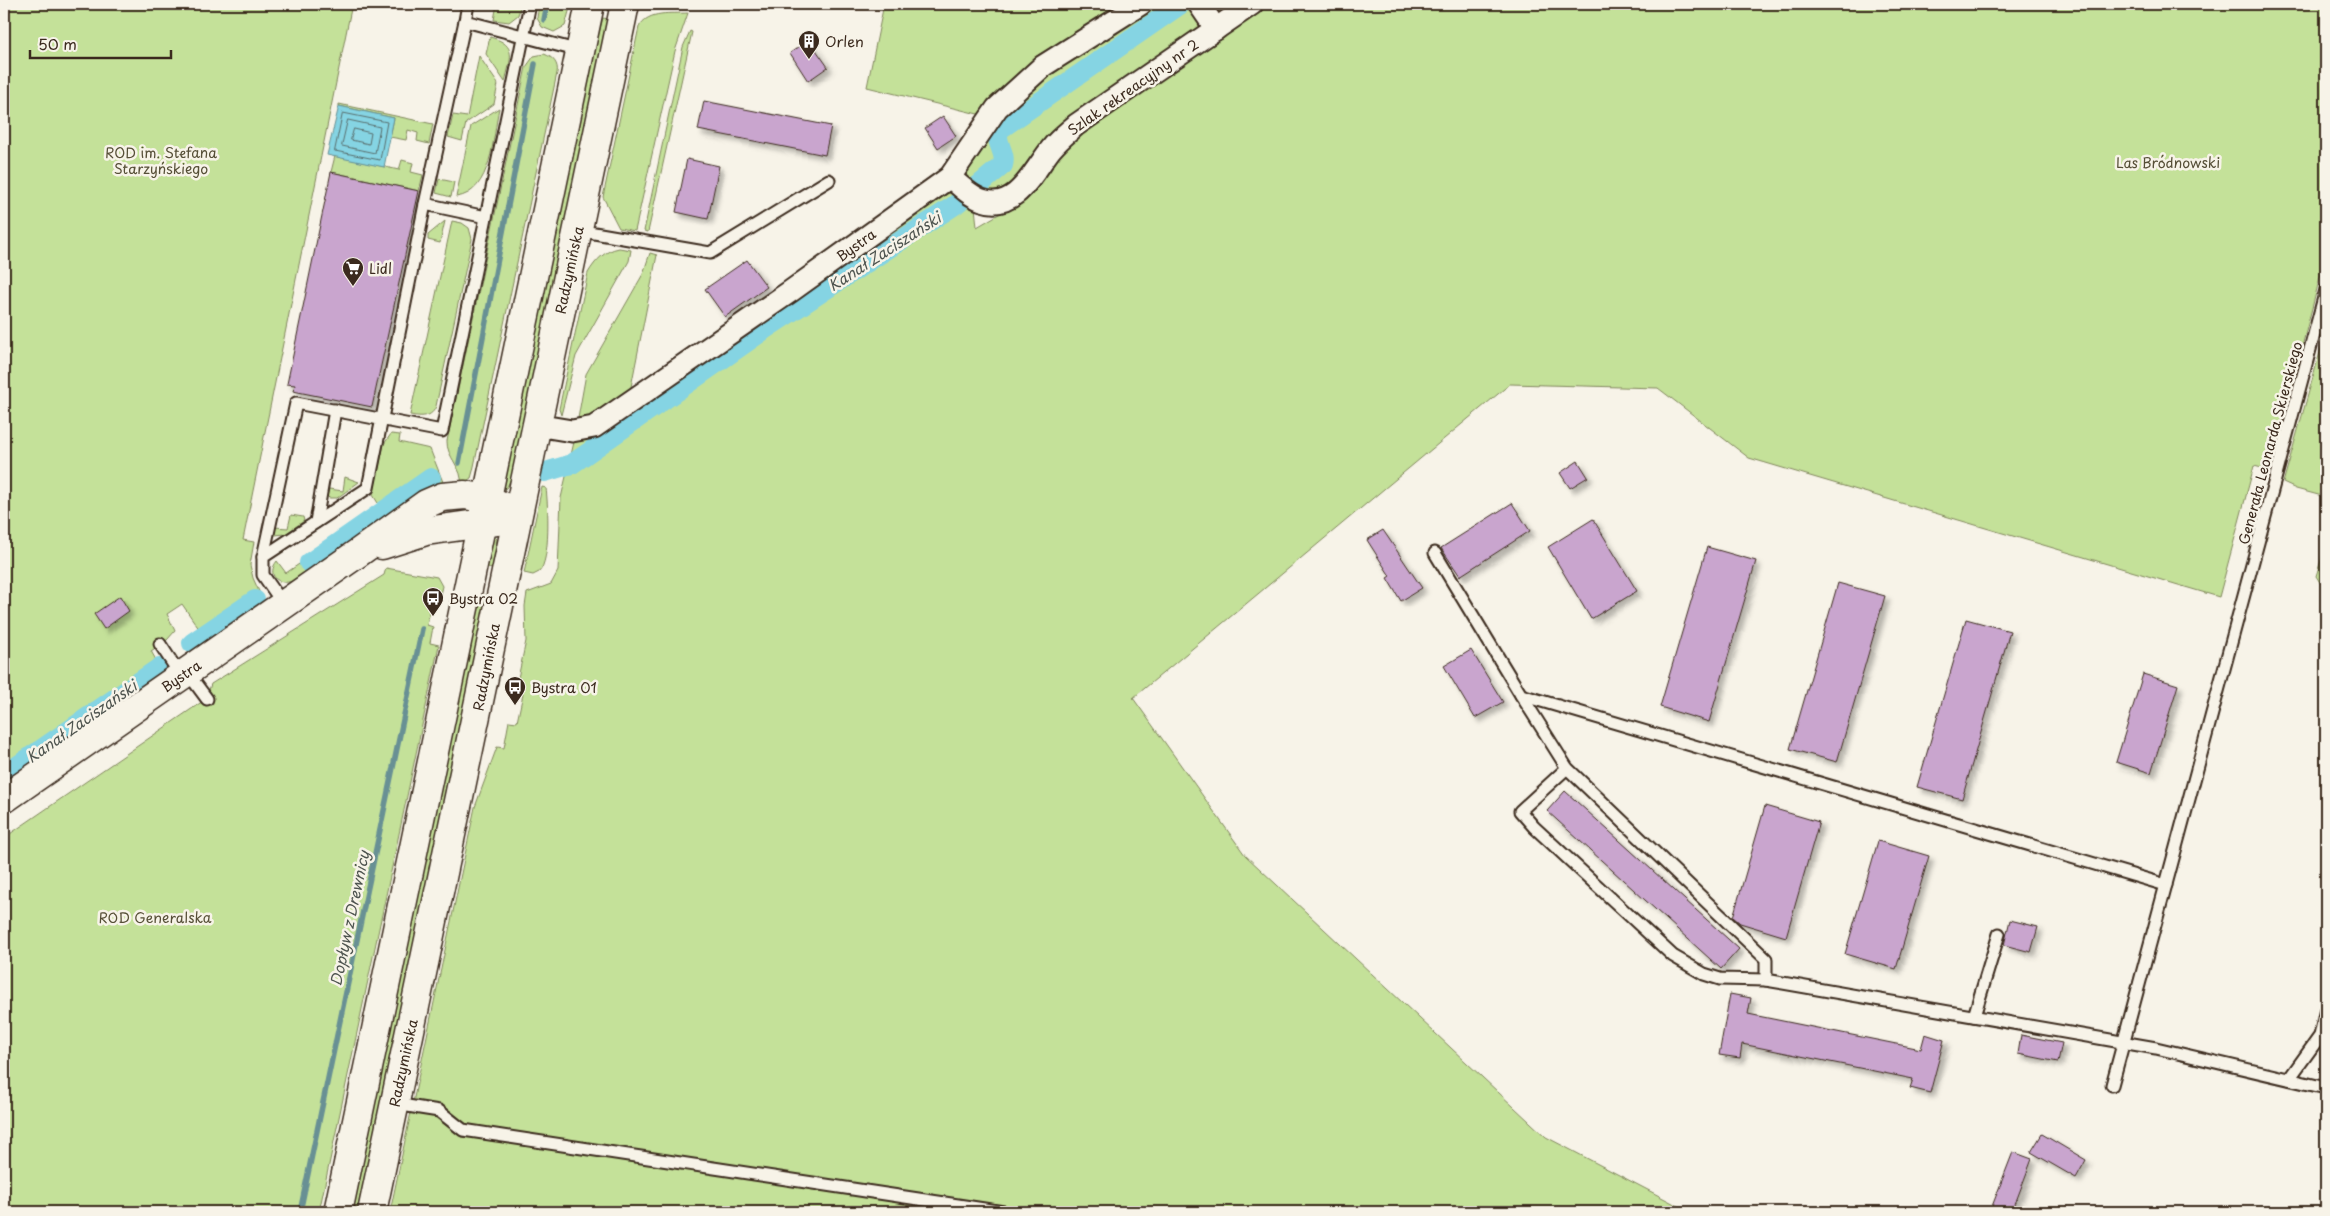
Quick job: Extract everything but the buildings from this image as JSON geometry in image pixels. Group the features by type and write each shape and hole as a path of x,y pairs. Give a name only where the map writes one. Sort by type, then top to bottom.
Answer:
{"main road":[{"path":"338,1212 590,4"},
{"name":"Radzymińska","path":"372,1212 625,4"},
{"name":"Bystra","path":"4,799 358,554 419,508 434,500 459,495 485,511"},
{"name":"Bystra","path":"358,554 411,535 439,529 499,504 517,517"},
{"path":"439,529 454,536 467,548 472,557 473,568"}],"street":[{"name":"Bystra","path":"536,425 572,432 594,427 791,291 964,188 997,108 1043,66 1141,4"},
{"name":"Szlak rekreacyjny nr 2","path":"964,188 982,200 993,202 1014,195 1027,182 1052,148 1071,129 1252,4"},
{"path":"1200,5 1216,29"}],"lane":[{"path":"263,557 368,488 425,204 468,4"},
{"path":"284,605 263,575 263,557 296,403 442,431 530,4"},
{"path":"465,21 580,51"},
{"path":"577,230 710,253 829,180"},
{"path":"425,204 486,217"},
{"name":"Generała Leonarda Skierskiego","path":"2112,1085 2326,290"},
{"path":"316,522 335,410"},
{"path":"1435,553 1567,768 1766,959 1766,980"},
{"path":"160,644 207,699"},
{"path":"1521,695 2166,885"},
{"path":"1567,768 1520,811 1534,827 1673,956 1704,974 1720,979 1766,980 2124,1042 2181,1053 2326,1088"},
{"path":"1974,1016 1999,934"},
{"path":"2289,1079 2320,1036 2326,1009"},
{"path":"395,1104 439,1111 463,1130 1004,1212"}],"green space":[{"name":"ROD im. Stefana Starzyńskiego","path":"4,4 352,4 243,540 254,542 250,565 253,578 262,598 257,604 206,639 182,604 167,614 175,631 167,640 151,651 156,660 4,764"},
{"path":"497,4 521,4 518,15 509,22 494,20"},
{"path":"539,4 571,4 565,26 554,32 542,27 537,18"},
{"path":"884,4 1124,4 1035,57 982,115 867,87"},
{"path":"1152,4 1175,4 999,126 994,135 1001,163 975,186 969,182 965,170 1001,118 1032,89 1077,57 1118,33"},
{"name":"Las Bródnowski","path":"1186,4 2326,4 2326,254 2270,470 2254,466 2219,597 1749,458 1658,388 1510,384 1133,698 1245,855 1546,1137 1690,1212 390,1212 475,807 497,747 504,748 509,721 517,722 523,694 515,692 526,641 525,606 527,593 551,584 558,571 561,498 574,442 601,432 943,194 953,193 975,207 977,227 1011,207 1005,195 979,189 1007,164 1007,156 1001,136 1002,132"},
{"path":"688,13 675,51 635,231 619,228 603,197 639,27 654,15"},
{"path":"603,18 609,19 513,474 507,487 502,491 585,84"},
{"path":"690,31 692,32 648,232 644,231 683,47"},
{"path":"490,37 499,40 509,49 510,60 505,82 486,54"},
{"path":"544,54 555,61 557,73 473,471 471,478 461,485 460,474 447,447 447,441 526,67 534,56"},
{"path":"479,56 498,84 494,104 466,123 462,141 448,137 453,115 467,117"},
{"path":"339,104 433,124 429,144 417,141 418,133 408,130 406,140 390,137 394,118 339,106"},
{"path":"499,108 489,162 484,174 477,185 468,193 456,197 471,126"},
{"path":"335,156 399,170 402,160 413,163 411,172 423,175 419,191 331,172"},
{"path":"439,179 454,182 451,197 436,193"},
{"path":"445,221 440,243 428,240 428,235"},
{"path":"452,221 462,223 469,228 472,239 436,406 429,415 410,415"},
{"path":"619,248 631,250 629,261 576,356 561,415 559,409 588,273 601,257 609,251"},
{"path":"650,253 657,255 629,397 577,424 586,374 643,274"},
{"path":"2326,331 2326,497 2296,489 2283,483"},
{"path":"391,434 400,435 399,442 430,449 443,482 442,490 293,581 278,581 273,575 274,566 277,561 286,573 381,508 373,495 384,444"},
{"path":"345,477 359,482 337,498 329,498 327,496 329,489 343,491"},
{"path":"542,487 546,488 547,496 547,545 543,566 539,572 533,575 524,573"},
{"path":"291,515 303,517 304,521 285,534 275,535 273,533 274,527 288,528"},
{"path":"491,533 497,539 492,569 484,567"},
{"path":"2326,545 2326,592 2316,576"},
{"name":"ROD Generalska","path":"386,568 437,577 442,586 437,607 431,606 427,625 433,627 430,643 439,645 319,1212 4,1212 4,838 206,699 211,684 384,575"},
{"path":"479,594 489,596 359,1212 350,1212"}],"water":[{"path":"339,106 394,118 384,167 327,155"}],"waterway":[{"path":"544,20 547,4"},
{"name":"Kanał Zaciszański","path":"545,472 572,464 764,330 955,205 1003,165 1004,160 998,139 999,130 1181,4"},
{"path":"459,463 535,64"},
{"name":"Kanał Zaciszański","path":"309,563 431,478"},
{"path":"192,643 255,600"},
{"name":"Dopływ z Drewnicy","path":"300,1212 422,629"},
{"name":"Kanał Zaciszański","path":"4,775 159,668"}],"place":[{"name":"Orlen","path":"809,60"},
{"name":"Lidl","path":"353,287"},
{"name":"Bystra 02","path":"433,617"},
{"name":"Bystra 01","path":"515,706"}]}
